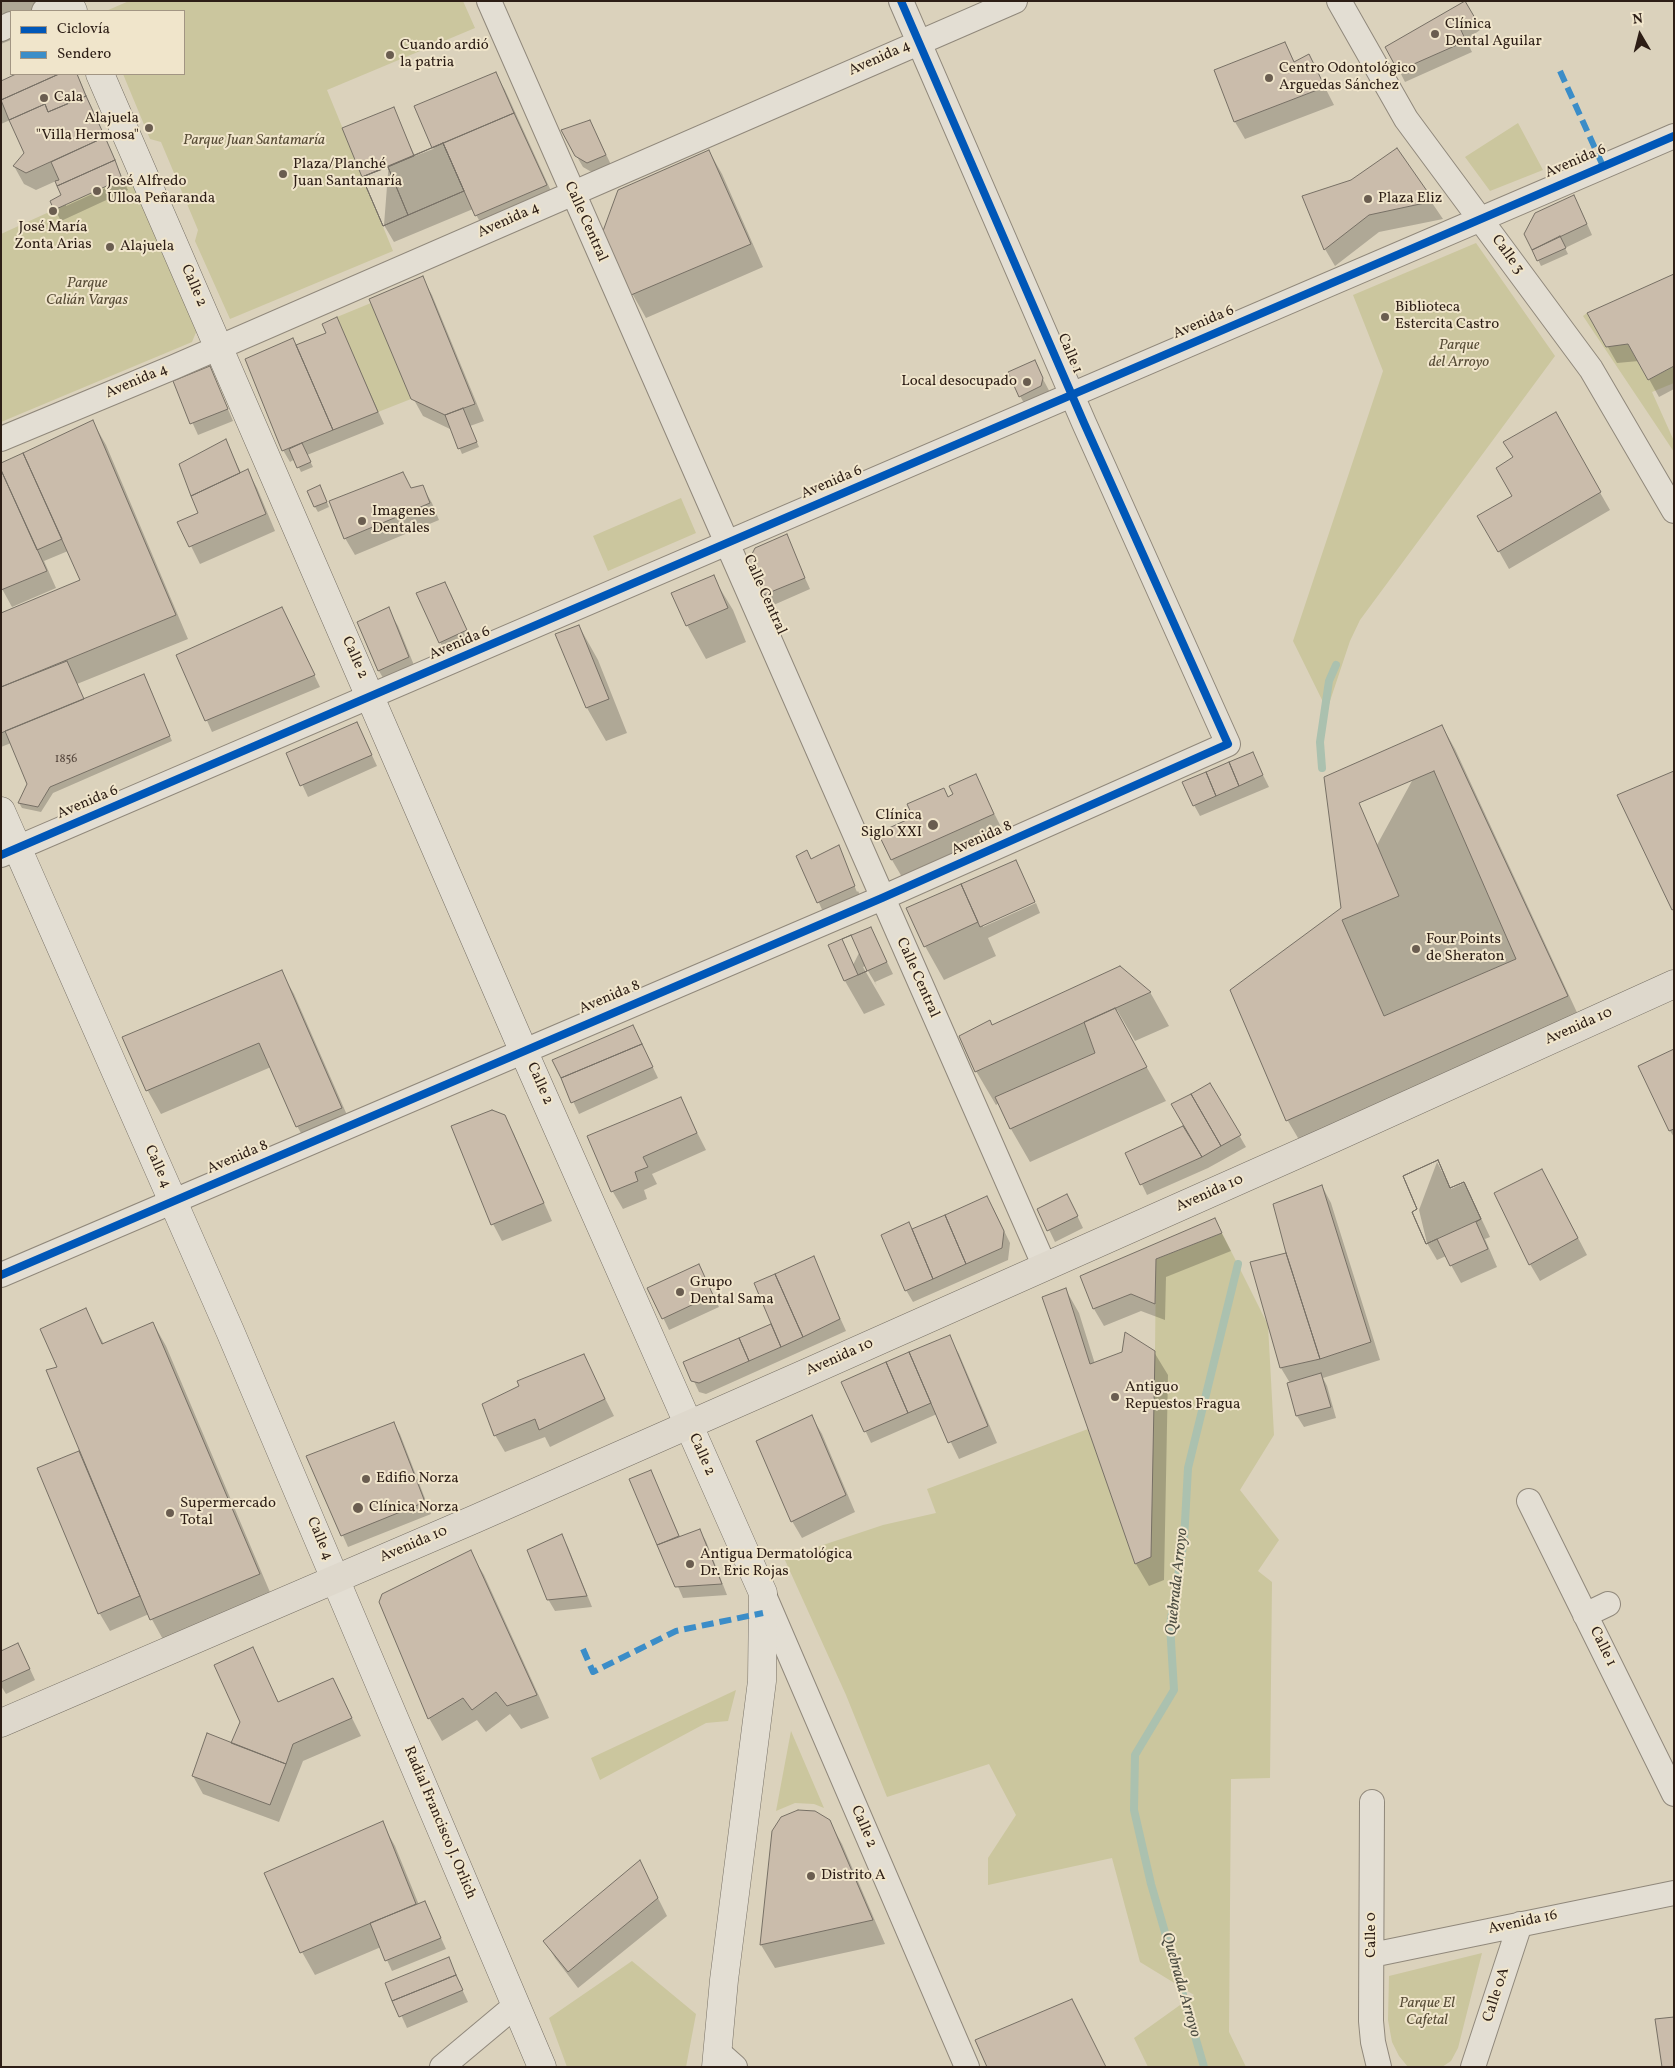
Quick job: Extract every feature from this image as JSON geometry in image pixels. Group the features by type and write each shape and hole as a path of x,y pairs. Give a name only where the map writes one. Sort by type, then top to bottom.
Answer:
{"main road":[{"name":"Avenida 10","path":"1,1723 336,1579 1045,1267 1674,984"}],"street":[{"path":"46,10 69,1"},
{"name":"Calle Central","path":"488,1 1045,1267"},
{"name":"Calle 1","path":"901,1 1072,395 1228,744"},
{"name":"Avenida 4","path":"1,439 218,347 1015,1"},
{"name":"Calle 3","path":"1338,1 1406,119 1591,369 1674,511"},
{"name":"Calle 2","path":"100,75 523,1050 687,1425 763,1593 967,2067"},
{"name":"Avenida 6","path":"9,852 371,698 1480,218 1674,136"},
{"name":"Avenida 8","path":"1,1275 882,898 1228,744"},
{"name":"Calle 4","path":"1,812 9,852 172,1201 336,1579"},
{"name":"Calle 1","path":"1529,1501 1674,1794"},
{"name":"Radial Francisco J. Orlich","path":"336,1579 542,2067"},
{"path":"723,2062 724,1980 762,1681 763,1593"},
{"path":"1585,1615 1608,1604"},
{"name":"Calle 0","path":"1372,1802 1372,2021 1373,2042 1379,2067"},
{"name":"Avenida 16","path":"1372,1954 1674,1893"},
{"name":"Calle 0A","path":"1474,2067 1520,1924"},
{"path":"442,2067 516,2005"}],"green space":[{"name":"Parque Juan Santamaría","path":"129,1 463,1 475,28 327,90 393,251 230,319 195,241 198,230 161,142 150,139 123,75 185,75 185,10 108,10"},
{"path":"1518,123 1543,170 1490,191 1465,157"},
{"name":"Parque Calián Vargas","path":"130,175 197,330 192,342 1,422 1,234"},
{"name":"Parque del Arroyo","path":"1476,243 1555,356 1360,620 1350,641 1327,710 1293,641 1383,371 1353,295"},
{"path":"371,303 411,399 378,412 337,317"},
{"path":"1587,313 1606,346 1628,344 1648,380 1674,366 1674,383 1652,392 1674,441 1674,452 1583,316"},
{"path":"681,498 696,533 608,571 593,536"},
{"path":"1222,1233 1268,1325 1274,1435 1240,1490 1279,1540 1258,1571 1272,1582 1270,1778 1231,1779 1229,2032 1246,2067 1148,2067 1134,2038 1194,1995 1140,1962 1112,1858 988,1885 988,1858 1016,1815 989,1764 887,1797 846,1695 784,1558 883,1525 936,1513 927,1489 1088,1429 1135,1564 1155,1351 1156,1259"},
{"path":"736,1690 728,1721 706,1723 600,1780 591,1758"},
{"path":"791,1731 824,1808 814,1804 795,1803 776,1811"},
{"name":"Parque El Cafetal","path":"1482,1953 1458,2048 1451,2061 1442,2067 1408,2067 1399,2056 1392,2042 1388,2020 1389,1976"},
{"path":"632,1961 696,2014 686,2067 567,2067 549,2018"}],"building":[{"name":"Clínica Dental Aguilar","path":"1465,1 1475,18 1460,28 1466,41 1398,71 1385,47"},
{"name":"Centro Odontológico Arguedas Sánchez","path":"1285,42 1294,62 1309,54 1325,87 1234,122 1214,70"},
{"path":"496,72 514,113 432,148 414,106"},
{"path":"14,75 57,75 1,100 1,81"},
{"name":"Cala","path":"57,75 77,75 86,96 48,112 45,104 9,120 1,100"},
{"path":"86,96 105,137 26,173 13,166 24,153 9,120 45,104 48,112"},
{"path":"394,107 414,156 362,177 342,128"},
{"path":"514,113 547,185 475,216 443,143"},
{"path":"590,120 606,155 587,163 575,156 561,130"},
{"path":"105,137 115,160 57,186 55,181 59,180 51,162"},
{"path":"443,143 464,191 383,226 362,177"},
{"path":"443,143 464,191 408,215 388,167"},
{"name":"Plaza Eliz","path":"1397,148 1434,201 1369,215 1324,250 1302,196 1351,180"},
{"path":"709,150 751,244 631,295 603,231 618,190"},
{"path":"115,160 122,179 54,210 50,201 61,195 57,186"},
{"path":"388,167 408,215 383,226 362,177"},
{"path":"1574,195 1587,224 1532,250 1524,234 1535,213"},
{"path":"1560,236 1566,248 1537,261 1532,250"},
{"path":"1674,274 1674,366 1648,380 1628,344 1606,347 1587,313"},
{"path":"423,276 475,404 445,415 411,399 369,299"},
{"path":"337,317 378,412 333,430 296,345 326,333 322,324"},
{"path":"293,338 333,430 282,451 245,359"},
{"name":"Local desocupado","path":"1035,360 1043,378 1041,386 1019,397 1008,372"},
{"path":"210,366 228,409 190,424 173,381"},
{"path":"463,408 477,442 458,449 445,415"},
{"path":"1556,412 1601,492 1498,552 1477,516 1512,496 1496,468 1513,457 1503,442"},
{"path":"93,420 176,615 1,687 1,613 80,580 23,453"},
{"path":"226,439 240,473 191,496 179,464"},
{"path":"302,443 311,462 297,468 289,449"},
{"path":"23,453 62,539 37,550 1,470 1,463"},
{"path":"248,469 266,514 189,547 177,522 198,513 191,496"},
{"path":"1,470 47,571 1,590"},
{"name":"Imagenes Dentales","path":"403,472 411,488 423,485 430,503 344,539 329,501"},
{"path":"320,485 327,502 314,507 307,491"},
{"path":"787,534 805,578 761,596 748,562 755,548"},
{"path":"714,575 728,608 686,626 671,593"},
{"path":"445,582 467,630 439,643 416,593"},
{"path":"282,607 315,675 205,721 176,655"},
{"path":"389,607 409,657 378,671 357,622"},
{"path":"579,625 609,699 586,708 555,634"},
{"path":"67,661 84,699 1,733 1,687"},
{"path":"144,674 170,736 50,787 38,807 18,803 27,784 5,731"},
{"path":"357,722 372,755 300,786 286,753"},
{"name":"Four Points de Sheraton","path":"1442,725 1568,996 1286,1121 1230,990 1341,908 1324,777"},
{"path":"1253,752 1263,775 1239,786 1229,762"},
{"path":"1229,762 1239,786 1216,796 1206,772"},
{"path":"1434,771 1516,959 1384,1016 1342,920 1399,896 1359,803"},
{"path":"1674,771 1674,909 1672,910 1617,795"},
{"path":"1206,772 1216,796 1193,806 1182,782"},
{"name":"Clínica Siglo XXI","path":"976,774 994,814 891,860 878,833 913,817 907,804 944,788 948,797 953,794 949,786"},
{"path":"839,845 855,886 817,903 796,856 807,850 811,859"},
{"path":"1016,860 1035,902 980,927 961,884"},
{"path":"961,884 978,922 924,947 906,908"},
{"path":"871,927 887,962 858,975 842,939"},
{"path":"851,935 867,971 844,981 828,945"},
{"path":"1120,966 1151,992 975,1072 959,1036 990,1020 992,1025"},
{"path":"282,970 342,1108 296,1127 259,1043 146,1091 122,1037"},
{"path":"1115,1008 1147,1067 1010,1129 995,1097 1095,1053 1084,1022"},
{"path":"633,1025 642,1044 561,1078 552,1060"},
{"path":"642,1044 653,1067 571,1103 561,1078"},
{"path":"1674,1049 1674,1129 1669,1131 1638,1066"},
{"path":"1210,1083 1241,1135 1221,1146 1191,1094"},
{"path":"1191,1094 1221,1146 1202,1157 1171,1104"},
{"path":"681,1097 697,1133 643,1157 648,1167 635,1172 638,1181 611,1192 587,1136"},
{"path":"492,1110 505,1115 544,1203 491,1225 451,1126"},
{"path":"1183,1126 1202,1157 1140,1185 1125,1153"},
{"path":"1438,1160 1450,1188 1464,1182 1481,1219 1476,1222 1488,1249 1450,1266 1437,1239 1426,1244 1412,1212 1417,1209 1403,1176"},
{"path":"1438,1160 1450,1188 1464,1182 1481,1219 1426,1244 1412,1212 1417,1209 1403,1176"},
{"path":"1542,1169 1578,1238 1529,1265 1494,1193"},
{"path":"1322,1185 1371,1342 1320,1359 1286,1253 1273,1204"},
{"path":"1067,1194 1078,1216 1047,1231 1037,1209"},
{"path":"987,1196 1004,1231 1002,1248 966,1264 945,1215"},
{"path":"945,1215 966,1264 933,1279 912,1229"},
{"path":"1215,1218 1222,1233 1156,1259 1155,1304 1131,1294 1093,1309 1080,1276"},
{"path":"909,1222 933,1279 905,1291 881,1235"},
{"path":"1286,1253 1320,1359 1280,1368 1250,1262"},
{"path":"814,1256 840,1319 803,1337 775,1274"},
{"name":"Grupo Dental Sama","path":"699,1264 713,1295 662,1319 647,1288"},
{"path":"775,1274 803,1337 781,1347 754,1283"},
{"name":"Antiguo Repuestos Fragua","path":"1066,1288 1090,1364 1122,1352 1125,1332 1155,1351 1151,1557 1135,1564 1042,1297"},
{"name":"Supermercado Total","path":"86,1308 102,1344 153,1322 260,1574 150,1620 46,1370 57,1367 40,1329"},
{"path":"771,1324 781,1347 749,1361 739,1338"},
{"path":"950,1335 988,1426 948,1443 909,1352"},
{"path":"739,1338 749,1361 699,1383 691,1381 683,1362"},
{"path":"909,1352 931,1403 908,1413 886,1362"},
{"path":"584,1354 605,1399 539,1430 535,1419 494,1436 482,1404 519,1386 517,1381"},
{"path":"886,1362 908,1413 864,1432 841,1382"},
{"path":"1321,1373 1331,1407 1296,1416 1287,1383"},
{"path":"812,1415 846,1495 791,1522 756,1441"},
{"name":"Edifio Norza","path":"394,1422 425,1502 341,1536 306,1456"},
{"path":"79,1451 140,1596 98,1614 37,1468"},
{"path":"651,1470 679,1536 657,1545 629,1479"},
{"name":"Antigua Dermatológica Dr. Eric Rojas","path":"700,1529 722,1584 675,1587 657,1545"},
{"path":"562,1534 587,1596 547,1600 527,1550"},
{"path":"471,1550 537,1695 507,1706 496,1692 472,1710 463,1698 428,1719 379,1602 382,1594"},
{"path":"18,1643 30,1669 1,1682 1,1651"},
{"path":"253,1647 278,1702 333,1678 352,1718 293,1744 286,1764 231,1743 240,1722 214,1665"},
{"path":"207,1733 286,1764 270,1805 192,1776"},
{"name":"Distrito A","path":"798,1810 815,1811 830,1820 873,1920 760,1945 772,1831 781,1817"},
{"path":"383,1821 416,1904 300,1953 264,1873"},
{"path":"640,1860 658,1898 568,1972 543,1941"},
{"path":"425,1901 441,1938 385,1961 370,1923"},
{"path":"449,1957 456,1975 392,2001 385,1983"},
{"path":"456,1975 463,1990 399,2017 392,2001"},
{"path":"1072,1999 1106,2067 987,2067 975,2040"},
{"path":"1674,2017 1674,2067 1662,2067 1655,2019"}],"waterway":[{"name":"Quebrada Arroyo","path":"1322,768 1320,742 1329,681 1336,665"},
{"name":"Quebrada Arroyo","path":"1204,2067 1151,1884 1134,1810 1135,1755 1174,1690 1170,1625 1184,1540 1188,1468 1238,1264"}],"marked path":[{"path":"1560,71 1603,166"},
{"path":"583,1649 593,1672 676,1631 763,1613"}],"cycle path":[{"path":"1,1275 882,898 1228,744 1084,423 901,1"},
{"path":"1,855 1674,136"}],"place":[{"name":"Clínica Dental Aguilar","path":"1435,34"},
{"name":"Cuando ardió la patria","path":"390,55"},
{"name":"Centro Odontológico Arguedas Sánchez","path":"1269,78"},
{"name":"Cala","path":"44,98"},
{"name":"Alajuela \"Villa Hermosa\"","path":"149,128"},
{"name":"Plaza/Planché Juan Santamaría","path":"283,174"},
{"name":"José Alfredo Ulloa Peñaranda","path":"97,191"},
{"name":"Plaza Eliz","path":"1368,199"},
{"name":"José María Zonta Arias","path":"53,211"},
{"name":"Alajuela","path":"110,247"},
{"name":"Biblioteca Estercita Castro","path":"1385,317"},
{"name":"Local desocupado","path":"1027,382"},
{"name":"Imagenes Dentales","path":"362,521"},
{"name":"Clínica Siglo XXI","path":"933,825"},
{"name":"Four Points de Sheraton","path":"1416,949"},
{"name":"Grupo Dental Sama","path":"680,1292"},
{"name":"Antiguo Repuestos Fragua","path":"1115,1397"},
{"name":"Edifio Norza","path":"366,1479"},
{"name":"Clínica Norza","path":"358,1508"},
{"name":"Supermercado Total","path":"170,1513"},
{"name":"Antigua Dermatológica Dr. Eric Rojas","path":"690,1564"},
{"name":"Distrito A","path":"811,1876"}]}
